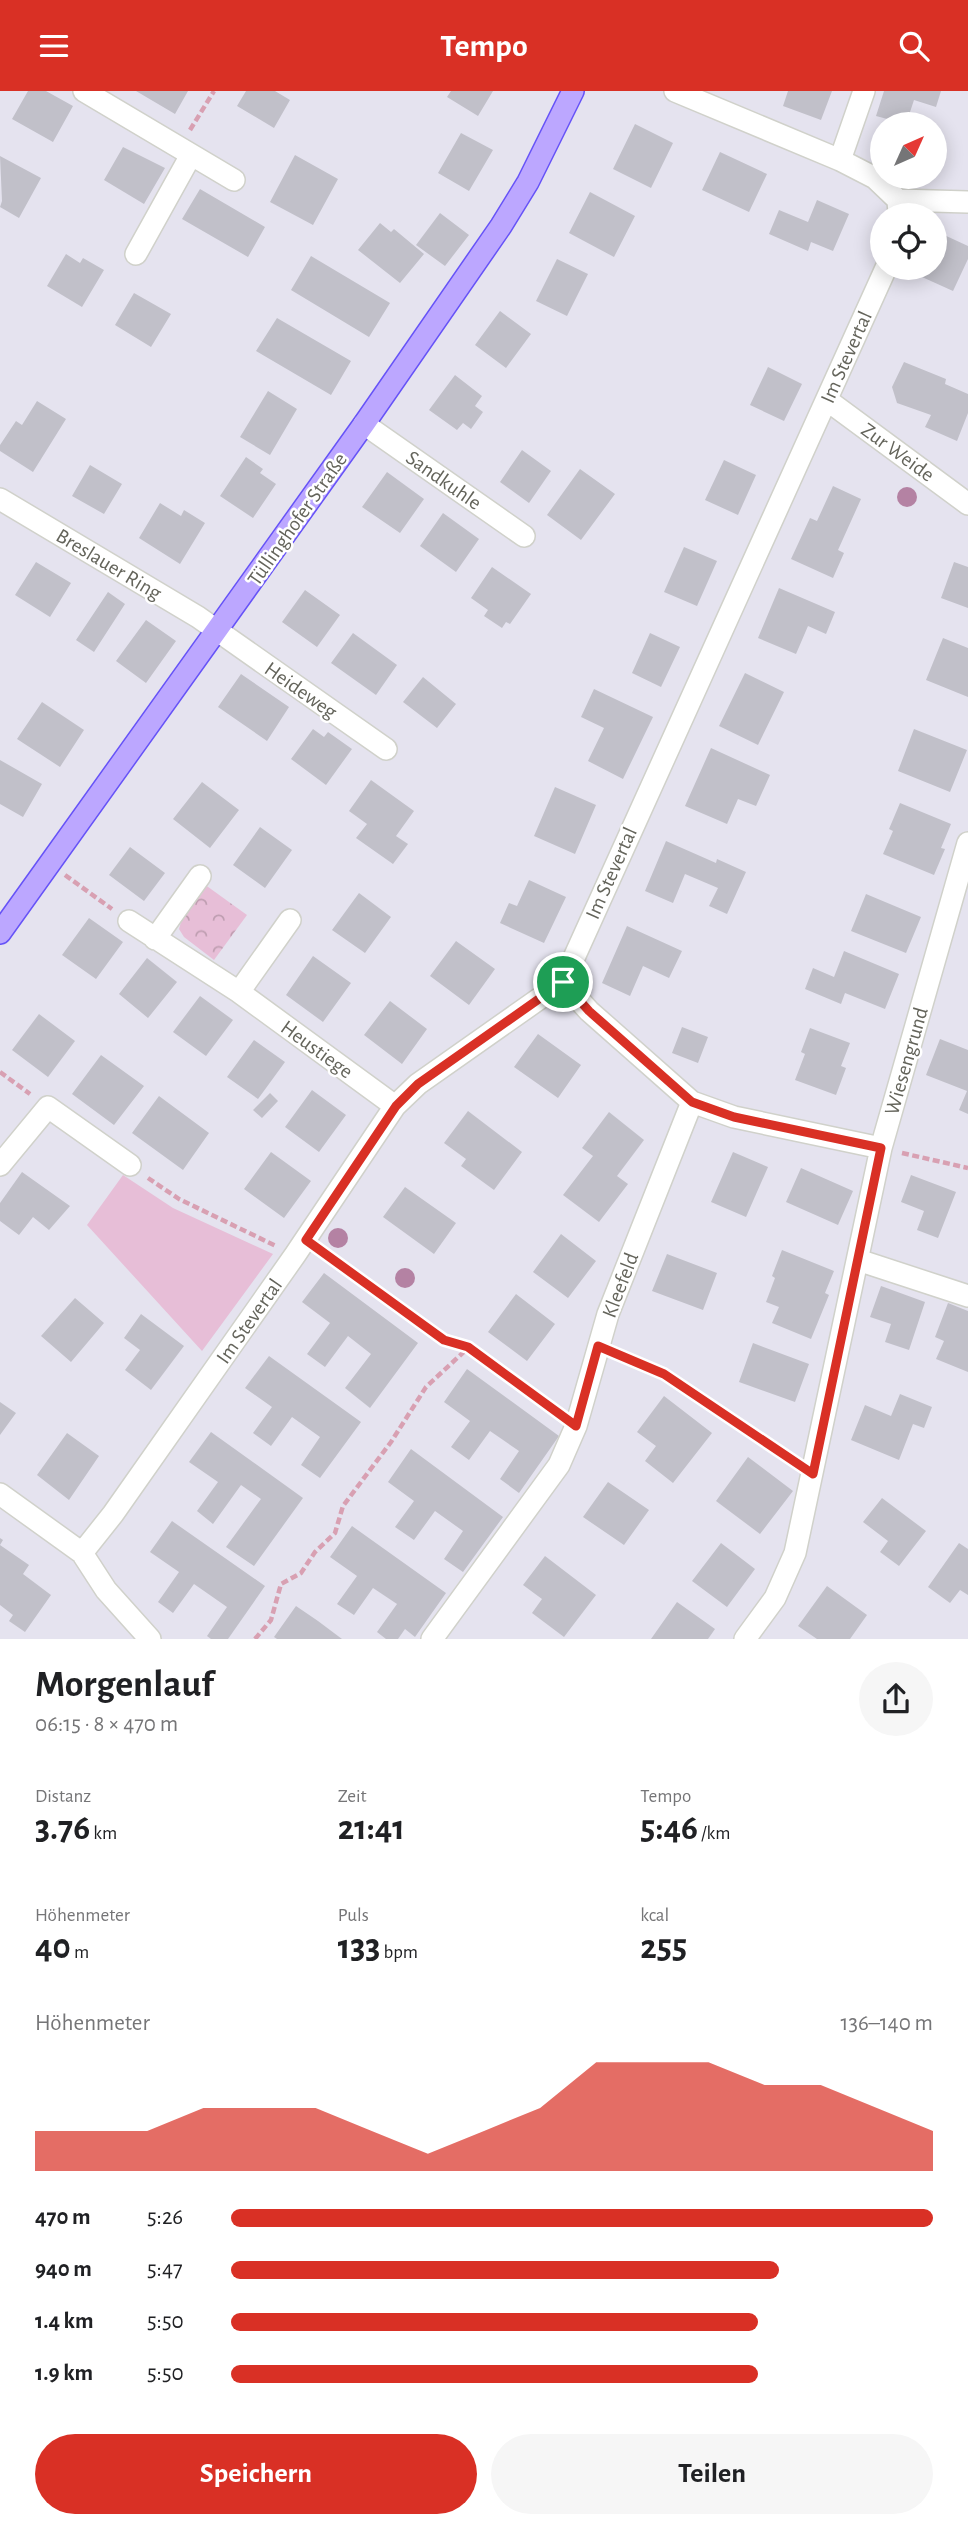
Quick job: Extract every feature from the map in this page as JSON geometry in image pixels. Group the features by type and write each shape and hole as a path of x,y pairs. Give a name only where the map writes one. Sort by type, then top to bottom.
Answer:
{"main road":[{"name":"Tüllinghofer Straße","path":"3,923 50,864 217,631 501,226 528,182 573,91"}],"street":[{"path":"84,91 234,180"},
{"path":"675,91 841,160 876,178 895,203"},
{"path":"841,160 864,91"},
{"path":"136,254 185,152"},
{"path":"947,204 968,202"},
{"name":"Im Stevertal","path":"82,1553 113,1514 396,1106 418,1084 563,982 881,280"},
{"name":"Zur Weide","path":"827,400 968,504"},
{"name":"Sandkuhle","path":"364,424 524,536"},
{"name":"Breslauer Ring","path":"0,499 217,631"},
{"name":"Heideweg","path":"217,631 386,749"},
{"name":"Wiesengrund","path":"745,1639 775,1598 794,1553 881,1148 968,843"},
{"path":"155,939 200,876"},
{"name":"Heustiege","path":"129,921 239,992 396,1106"},
{"path":"239,992 290,921"},
{"path":"563,982 589,1011 692,1102 734,1117 881,1148"},
{"name":"Kleefeld","path":"432,1639 559,1465 576,1426 608,1314 692,1102"},
{"path":"0,1165 48,1107 130,1165"},
{"path":"858,1260 968,1296"},
{"path":"0,1494 82,1553 106,1590 150,1639"}],"path":[{"path":"185,152 214,91"},
{"path":"50,864 129,921"},
{"path":"0,1072 48,1107"},
{"path":"881,1148 968,1168"},
{"path":"130,1165 179,1199 300,1247 444,1340 468,1347 576,1426"},
{"path":"598,1346 664,1374 813,1474"},
{"path":"255,1639 271,1621 281,1584 301,1573 315,1552 335,1533 343,1506 391,1442 426,1387 468,1347"}],"green space":[{"path":"204,884 247,915 214,960 184,937 179,929 183,915"},
{"path":"123,1175 173,1208 273,1254 202,1351 87,1225"}],"building":[{"path":"28,91 46,91 73,106 53,142 12,119"},
{"path":"136,91 188,91 175,114"},
{"path":"246,91 275,91 290,100 274,128 237,106"},
{"path":"451,91 493,91 478,116 447,97"},
{"path":"788,91 832,91 821,120 783,106"},
{"path":"884,91 941,91 936,107 914,100 910,112 877,112"},
{"path":"635,124 673,143 651,188 613,169"},
{"path":"461,133 493,150 469,191 438,173"},
{"path":"123,147 165,168 144,204 104,180"},
{"path":"720,152 767,174 749,212 702,190"},
{"path":"295,155 338,179 313,225 270,202"},
{"path":"0,156 41,178 19,218 0,207"},
{"path":"200,189 265,227 248,257 182,219"},
{"path":"590,192 635,216 614,257 569,233"},
{"path":"817,200 849,214 833,251 811,242 808,251 769,234 779,210 808,222"},
{"path":"440,213 469,235 445,266 416,245"},
{"path":"380,223 391,232 394,229 424,254 400,283 358,250"},
{"path":"947,236 968,246 968,259 953,291 929,280 947,280"},
{"path":"66,254 80,263 83,258 104,270 82,307 47,286"},
{"path":"311,256 390,303 369,337 291,290"},
{"path":"557,259 588,274 567,316 536,301"},
{"path":"134,293 171,314 151,347 115,325"},
{"path":"500,311 531,334 506,368 475,345"},
{"path":"277,318 351,361 331,395 256,351"},
{"path":"904,362 946,379 945,384 968,394 968,413 957,441 925,427 931,415 897,403 892,387"},
{"path":"768,367 802,384 784,421 750,405"},
{"path":"455,375 482,396 475,406 483,412 471,429 463,423 457,430 429,410"},
{"path":"268,391 297,409 270,455 240,437"},
{"path":"37,401 66,419 33,472 0,451 0,445 16,421 22,425"},
{"path":"522,450 551,471 529,503 500,482"},
{"path":"246,457 263,469 260,473 276,484 253,518 220,496"},
{"path":"724,460 756,475 738,515 705,500"},
{"path":"90,465 122,484 104,514 72,496"},
{"path":"580,469 615,494 581,540 547,515"},
{"path":"387,472 424,499 400,533 362,507"},
{"path":"833,486 861,499 838,550 844,553 833,578 791,559 810,518 817,521"},
{"path":"160,503 181,516 184,510 205,523 180,564 139,538"},
{"path":"443,513 479,539 456,572 420,546"},
{"path":"684,547 717,561 697,606 664,592"},
{"path":"36,562 71,583 50,617 15,595"},
{"path":"954,562 968,567 968,608 941,598"},
{"path":"492,567 531,594 510,624 506,622 502,628 484,616 488,610 471,598"},
{"path":"779,588 835,612 826,634 808,626 796,654 758,638"},
{"path":"305,590 340,615 317,647 282,622"},
{"path":"108,592 125,604 94,652 76,640"},
{"path":"146,620 176,641 146,683 116,661"},
{"path":"353,633 397,665 376,695 331,663"},
{"path":"650,633 680,647 661,687 632,673"},
{"path":"943,638 968,648 968,697 926,680"},
{"path":"745,673 784,692 758,745 719,726"},
{"path":"241,674 289,707 267,741 218,707"},
{"path":"423,677 456,704 437,728 403,702"},
{"path":"594,689 653,717 623,779 588,761 604,728 581,717"},
{"path":"42,702 84,730 60,767 17,739"},
{"path":"313,729 324,737 328,732 352,749 326,785 291,759"},
{"path":"914,729 967,750 950,792 898,771"},
{"path":"711,748 770,775 756,806 738,799 727,824 685,806"},
{"path":"0,760 42,784 23,817 0,804"},
{"path":"371,780 414,811 396,836 408,844 393,864 356,838 367,824 349,811"},
{"path":"202,782 239,810 210,848 173,819"},
{"path":"555,787 596,805 575,854 534,836"},
{"path":"900,803 951,824 941,848 945,849 934,875 883,854 893,831 889,829"},
{"path":"260,827 292,850 265,888 233,865"},
{"path":"666,841 716,863 717,859 746,872 727,914 709,906 718,888 685,874 673,903 645,891"},
{"path":"130,847 165,873 144,901 109,875"},
{"path":"529,880 566,897 544,943 500,923 509,903 517,906"},
{"path":"359,893 391,917 365,953 332,930"},
{"path":"866,894 921,917 906,953 851,931"},
{"path":"89,918 123,942 96,979 62,955"},
{"path":"627,926 682,951 669,978 643,966 630,996 602,983"},
{"path":"456,941 495,969 469,1005 430,976"},
{"path":"844,951 899,974 885,1009 845,993 841,1004 805,989 813,968 834,977"},
{"path":"313,956 351,983 323,1022 286,995"},
{"path":"147,958 177,982 148,1018 119,994"},
{"path":"200,996 233,1020 206,1056 173,1032"},
{"path":"390,1001 427,1029 402,1064 364,1035"},
{"path":"39,1014 75,1041 48,1077 12,1050"},
{"path":"682,1027 708,1037 698,1063 672,1053"},
{"path":"810,1028 850,1043 841,1066 846,1068 836,1095 795,1080 805,1054 801,1052"},
{"path":"538,1034 581,1065 558,1098 514,1067"},
{"path":"940,1039 968,1050 968,1114 959,1110 967,1091 926,1075"},
{"path":"254,1040 285,1062 258,1099 227,1077"},
{"path":"101,1055 144,1086 114,1125 72,1094"},
{"path":"312,1090 346,1115 319,1152 285,1127"},
{"path":"270,1093 278,1101 262,1118 253,1110"},
{"path":"159,1096 209,1133 183,1170 132,1133"},
{"path":"468,1111 522,1152 494,1190 461,1166 466,1159 444,1143"},
{"path":"609,1112 644,1140 617,1176 628,1184 599,1222 563,1195 593,1156 582,1148"},
{"path":"271,1152 311,1181 284,1218 244,1189"},
{"path":"733,1152 768,1167 746,1217 711,1202"},
{"path":"801,1168 853,1191 838,1225 786,1202"},
{"path":"22,1172 70,1206 49,1230 33,1217 19,1235 0,1221 0,1203"},
{"path":"911,1175 956,1192 938,1238 917,1230 924,1211 901,1202"},
{"path":"405,1187 456,1223 434,1254 383,1217"},
{"path":"561,1234 596,1261 568,1298 533,1272"},
{"path":"782,1250 834,1271 825,1293 829,1295 811,1339 772,1323 779,1307 766,1302"},
{"path":"667,1254 717,1273 703,1310 652,1291"},
{"path":"324,1273 418,1343 370,1408 345,1388 371,1354 348,1336 325,1367 307,1354 330,1323 302,1302"},
{"path":"881,1286 925,1302 909,1350 885,1342 891,1324 870,1317"},
{"path":"516,1294 555,1324 527,1361 488,1332"},
{"path":"75,1298 104,1323 71,1362 41,1336"},
{"path":"948,1303 968,1311 968,1372 936,1359 944,1341 935,1337"},
{"path":"141,1314 184,1346 151,1390 125,1370 140,1350 124,1338"},
{"path":"753,1343 809,1364 795,1402 739,1382"},
{"path":"269,1356 361,1422 320,1478 301,1465 320,1437 292,1417 271,1446 253,1433 272,1407 245,1388"},
{"path":"467,1369 559,1436 519,1493 500,1479 519,1451 490,1431 469,1460 451,1447 470,1421 444,1402"},
{"path":"900,1394 932,1407 924,1428 913,1424 899,1460 851,1440 865,1405 891,1416"},
{"path":"664,1396 712,1433 673,1483 645,1461 656,1446 637,1432"},
{"path":"0,1402 16,1413 0,1435"},
{"path":"211,1432 303,1498 254,1566 226,1547 261,1499 241,1485 213,1524 197,1511 218,1482 189,1462"},
{"path":"67,1433 99,1456 69,1500 37,1475"},
{"path":"411,1449 503,1517 463,1572 444,1559 463,1531 435,1511 414,1540 395,1527 414,1501 388,1482"},
{"path":"748,1457 793,1491 760,1534 716,1501"},
{"path":"608,1482 649,1510 624,1545 583,1517"},
{"path":"882,1498 926,1531 899,1566 880,1552 888,1541 863,1522"},
{"path":"172,1521 265,1586 228,1639 211,1639 207,1636 227,1607 194,1584 173,1613 158,1602 179,1572 150,1552"},
{"path":"352,1526 446,1593 415,1637 405,1629 398,1639 386,1639 377,1632 397,1604 373,1588 354,1615 337,1604 357,1576 330,1557"},
{"path":"721,1543 755,1569 727,1607 692,1581"},
{"path":"959,1543 968,1549 968,1595 960,1590 950,1603 928,1587"},
{"path":"0,1545 29,1565 23,1574 51,1595 25,1632 9,1621 13,1615 0,1605"},
{"path":"545,1556 596,1595 564,1637 532,1613 542,1599 523,1585"},
{"path":"827,1586 867,1615 850,1639 817,1639 798,1626"},
{"path":"677,1602 715,1629 708,1639 651,1639"},
{"path":"296,1606 318,1621 342,1639 274,1637"}],"route":[{"path":"563,982 589,1011 692,1102 734,1117 881,1148 813,1474 664,1374 598,1346 576,1426 468,1347 444,1340 306,1240 396,1106 418,1084 563,982"}]}
